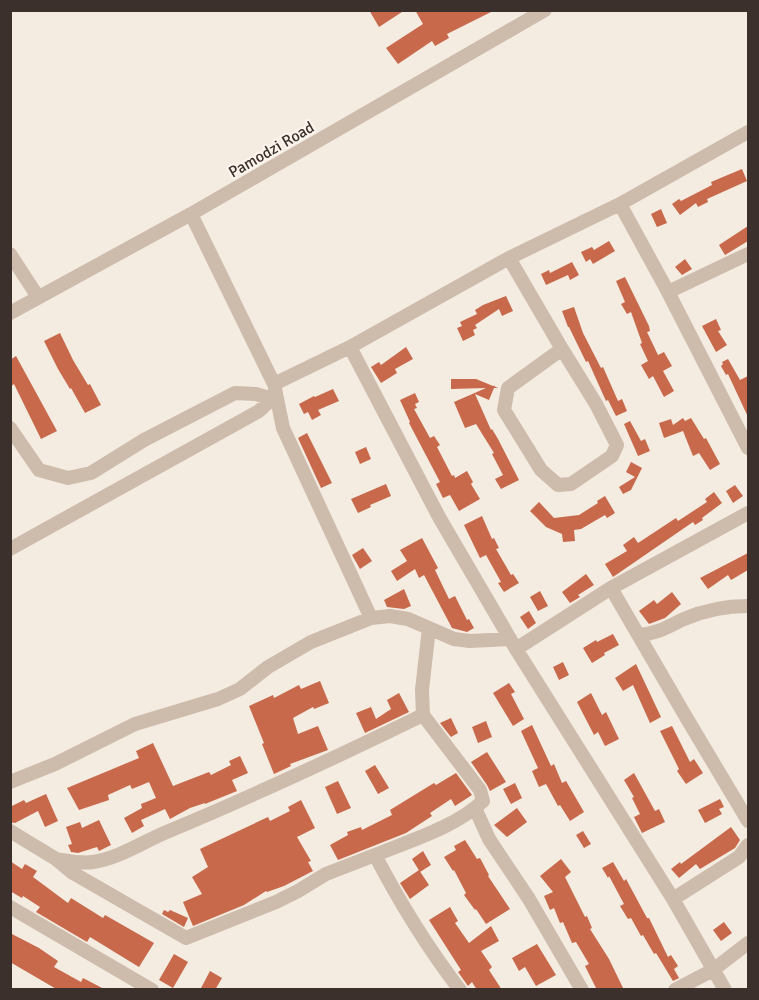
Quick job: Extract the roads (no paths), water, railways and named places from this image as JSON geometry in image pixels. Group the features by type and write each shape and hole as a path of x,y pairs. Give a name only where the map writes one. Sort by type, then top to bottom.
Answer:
{"street":[{"name":"Pamodzi Road","path":"10,313 191,214 545,10"},
{"path":"10,549 259,411 274,393 350,347 508,258 620,204 748,132"},
{"path":"620,204 748,448"},
{"path":"191,214 274,393 283,428 371,618"},
{"path":"10,254 38,297"},
{"path":"668,292 748,254"},
{"path":"508,258 596,404 617,445 612,456 571,484 558,485 541,470 504,410 508,388 562,349"},
{"path":"350,347 439,517 513,644 673,899 725,990"},
{"path":"10,428 39,470 68,478 91,473 144,440 235,393 274,393"},
{"path":"10,782 55,764 135,724 218,699 240,689 268,667 311,642 371,618 390,616 408,619 454,639 513,644 748,513"},
{"path":"611,588 748,821"},
{"path":"639,635 652,634 684,619 718,608 748,606"},
{"path":"10,831 56,859 62,866 80,877 186,938 276,902 326,874 445,825 483,801 480,790 423,715 422,690 429,628"},
{"path":"56,859 83,863 94,862 124,852 150,838 255,794 423,715"},
{"path":"475,808 489,840 529,899 582,990"},
{"path":"673,899 739,857 748,845"},
{"path":"375,855 398,899 430,951 460,990"},
{"path":"80,877 94,862"},
{"path":"10,907 152,990"},
{"path":"675,990 712,970 748,943"}]}
